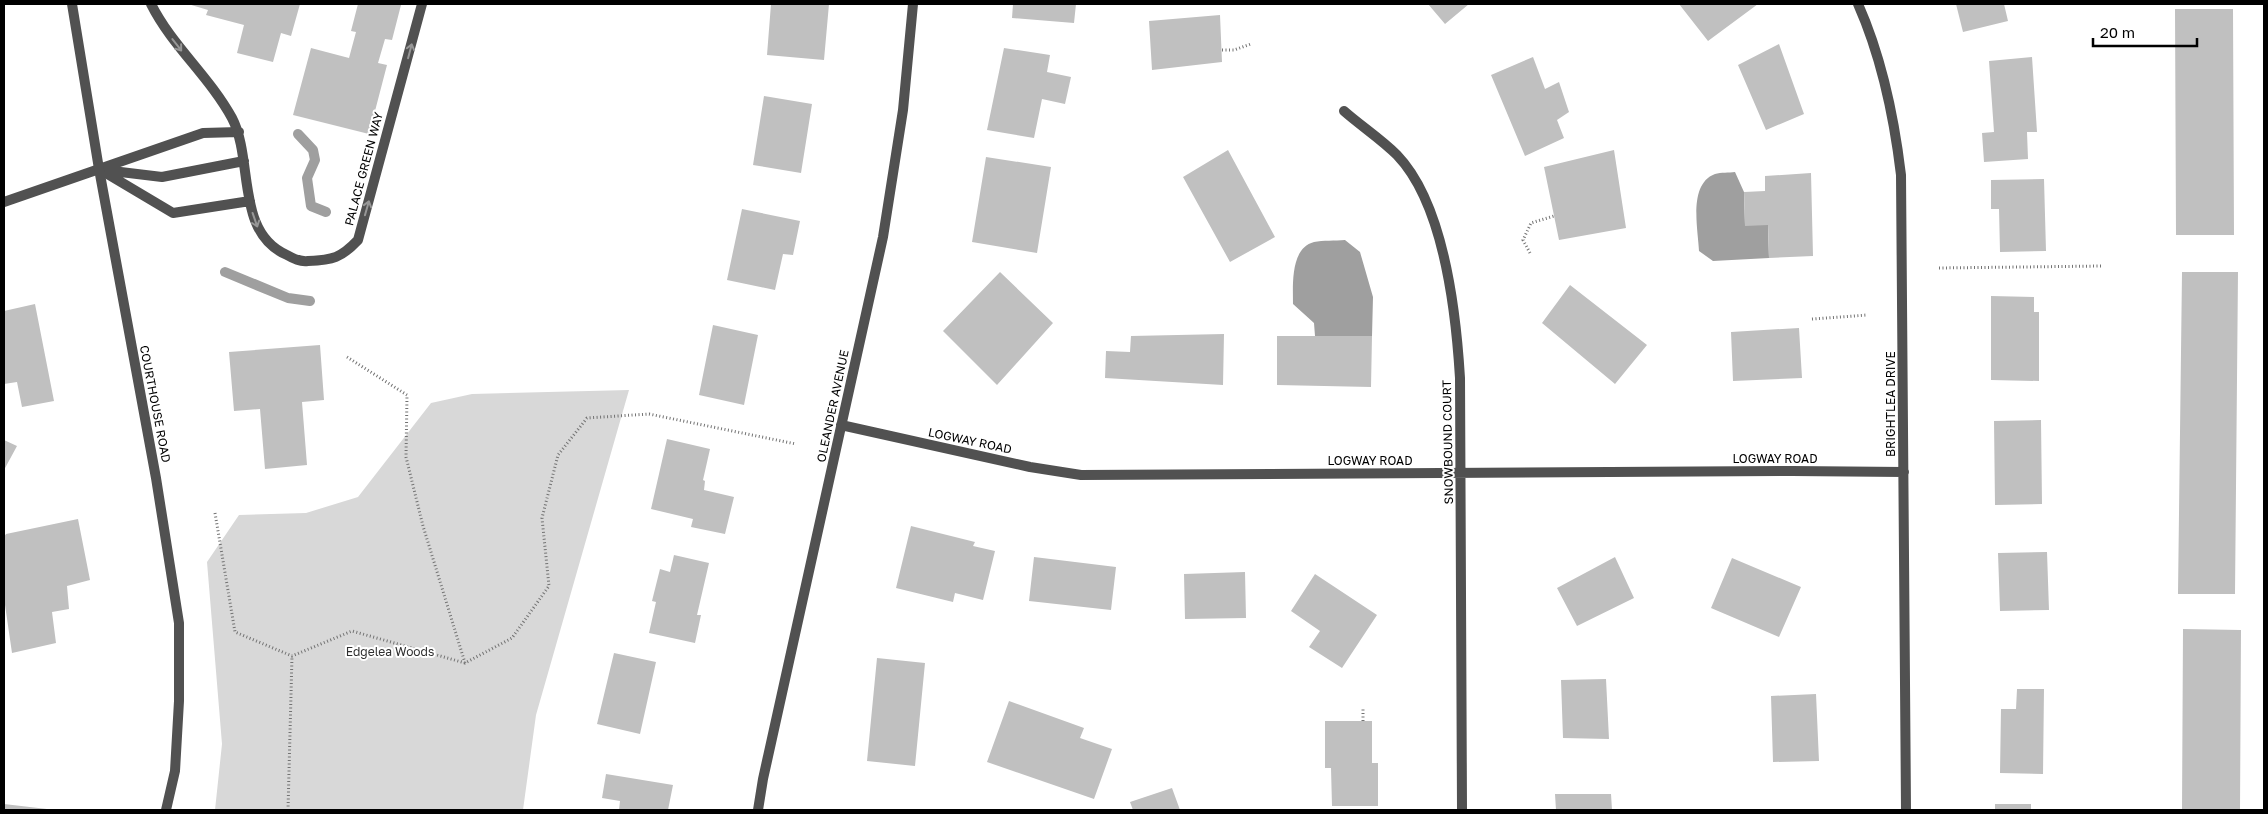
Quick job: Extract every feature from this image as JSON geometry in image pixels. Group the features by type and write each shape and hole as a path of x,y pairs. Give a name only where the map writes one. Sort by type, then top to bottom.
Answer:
{"street":[{"name":"COURTHOUSE ROAD","path":"72,4 99,169 156,478 179,624 179,701 175,771 166,810"},
{"name":"PALACE GREEN WAY","path":"151,4 177,46 206,78 239,132 250,201 260,234 275,250 301,262 328,260 344,254 358,240 422,4"},
{"name":"OLEANDER AVENUE","path":"758,810 763,780 883,237 903,110 913,4"},
{"name":"BRIGHTLEA DRIVE","path":"1858,4 1869,29 1889,99 1901,175 1906,810"},
{"name":"SNOWBOUND COURT","path":"1344,111 1397,155 1415,180 1435,227 1448,274 1456,324 1460,378 1462,810"},
{"path":"4,202 204,133 239,132"},
{"path":"99,169 162,177 244,161"},
{"path":"99,169 173,213 250,201"},
{"name":"LOGWAY ROAD","path":"841,425 1030,467 1081,475 1904,472"}],"path":[{"path":"1222,50 1234,50 1251,44"},
{"path":"1530,253 1523,240 1531,223 1554,216"},
{"path":"1939,268 2103,266"},
{"path":"1812,318 1867,315"},
{"path":"347,357 407,395 406,457 423,526 465,663"},
{"path":"215,513 235,632 292,656 352,630 465,663 512,638 549,586 542,518 558,455 587,418 649,414 796,444"},
{"path":"288,810 292,656"},
{"path":"1363,709 1363,721"}],"green space":[{"name":"Edgelea Woods","path":"629,390 536,715 523,810 215,810 222,744 207,562 239,515 306,513 358,497 431,403 472,394"}],"shaded area":[{"path":"1735,172 1744,192 1745,225 1768,225 1769,258 1713,261 1699,251 1696,208 1701,187 1707,179 1715,174"},
{"path":"1345,240 1360,252 1373,297 1372,336 1315,336 1314,323 1293,304 1293,278 1297,260 1306,246 1314,242"}],"building":[{"path":"188,4 300,4 291,36 281,33 273,62 237,53 244,25 206,15 208,10"},
{"path":"358,4 401,5 392,40 385,39 378,63 387,65 369,134 293,115 311,48 349,58 356,32 351,31"},
{"path":"771,4 829,4 824,60 767,55"},
{"path":"1013,4 1076,4 1074,23 1012,18"},
{"path":"1428,4 1469,4 1445,24"},
{"path":"1679,4 1758,4 1708,41"},
{"path":"1956,4 2004,4 2008,21 1963,32"},
{"path":"2175,9 2233,9 2234,235 2176,235"},
{"path":"1220,15 1222,62 1152,70 1149,21"},
{"path":"1779,44 1804,114 1766,130 1738,65"},
{"path":"1004,48 1050,55 1047,72 1071,77 1065,104 1042,99 1034,138 987,130"},
{"path":"1533,57 1545,89 1559,82 1569,112 1557,120 1564,138 1525,156 1491,75"},
{"path":"2032,57 2037,132 2027,132 2028,159 1984,162 1982,133 1994,132 1989,61"},
{"path":"764,96 812,104 801,173 753,165"},
{"path":"1228,150 1275,237 1230,262 1183,177"},
{"path":"1614,150 1626,228 1559,240 1544,167"},
{"path":"986,157 1051,167 1037,253 972,242"},
{"path":"1811,173 1813,256 1769,258 1768,225 1745,226 1744,192 1765,191 1765,176"},
{"path":"2044,179 2046,251 2000,252 1999,209 1991,209 1991,180"},
{"path":"742,209 800,221 793,255 783,254 775,290 727,280"},
{"path":"1000,272 1053,323 997,385 943,331"},
{"path":"2182,272 2238,272 2235,594 2178,594"},
{"path":"1570,285 1647,345 1615,384 1542,323"},
{"path":"1991,296 2034,297 2034,312 2039,312 2039,381 1991,380"},
{"path":"35,304 54,401 22,407 17,382 4,384 4,311"},
{"path":"713,325 758,335 744,405 699,395"},
{"path":"1799,328 1802,378 1733,381 1731,332"},
{"path":"1224,334 1223,385 1105,378 1106,351 1130,352 1131,336"},
{"path":"1277,336 1372,336 1371,387 1277,385"},
{"path":"320,345 324,400 302,402 307,465 265,469 260,409 234,411 229,352"},
{"path":"2041,420 2042,504 1995,505 1994,421"},
{"path":"667,439 710,449 703,480 705,481 704,490 734,497 725,534 691,527 693,519 651,509"},
{"path":"4,440 17,446 4,470"},
{"path":"78,519 90,580 67,586 69,609 52,612 56,643 12,653 4,598 4,537 6,534"},
{"path":"911,526 975,542 973,546 995,551 983,600 955,593 953,602 896,588"},
{"path":"2047,552 2049,610 2000,611 1998,553"},
{"path":"674,555 709,563 697,615 701,615 695,643 649,633 656,602 652,601 660,569 670,572"},
{"path":"1034,557 1116,567 1111,610 1029,601"},
{"path":"1615,557 1634,598 1577,626 1557,588"},
{"path":"1732,558 1801,587 1779,637 1711,608"},
{"path":"1245,572 1246,618 1185,619 1184,574"},
{"path":"1315,574 1377,615 1342,668 1309,647 1320,631 1291,611"},
{"path":"2183,629 2241,630 2240,810 2182,810"},
{"path":"614,653 656,662 640,734 597,724"},
{"path":"877,658 925,663 915,766 867,761"},
{"path":"1606,679 1609,739 1563,738 1561,680"},
{"path":"2017,689 2044,689 2043,774 2000,773 2001,709 2016,709"},
{"path":"1816,694 1819,761 1773,762 1771,696"},
{"path":"1009,701 1084,728 1080,738 1112,749 1094,799 987,762"},
{"path":"1325,721 1372,721 1372,763 1378,763 1378,806 1332,806 1331,768 1325,768"},
{"path":"606,774 673,785 668,810 619,810 620,801 602,798"},
{"path":"1172,788 1180,810 1133,810 1130,802"},
{"path":"1555,794 1611,794 1612,810 1556,810"},
{"path":"4,804 47,809 47,810 4,810"},
{"path":"1995,804 2031,804 2031,810 1995,810"}],"waterway":[{"path":"298,134 313,150 315,160 307,178 311,206 326,212"},
{"path":"225,272 288,298 310,301"}]}
